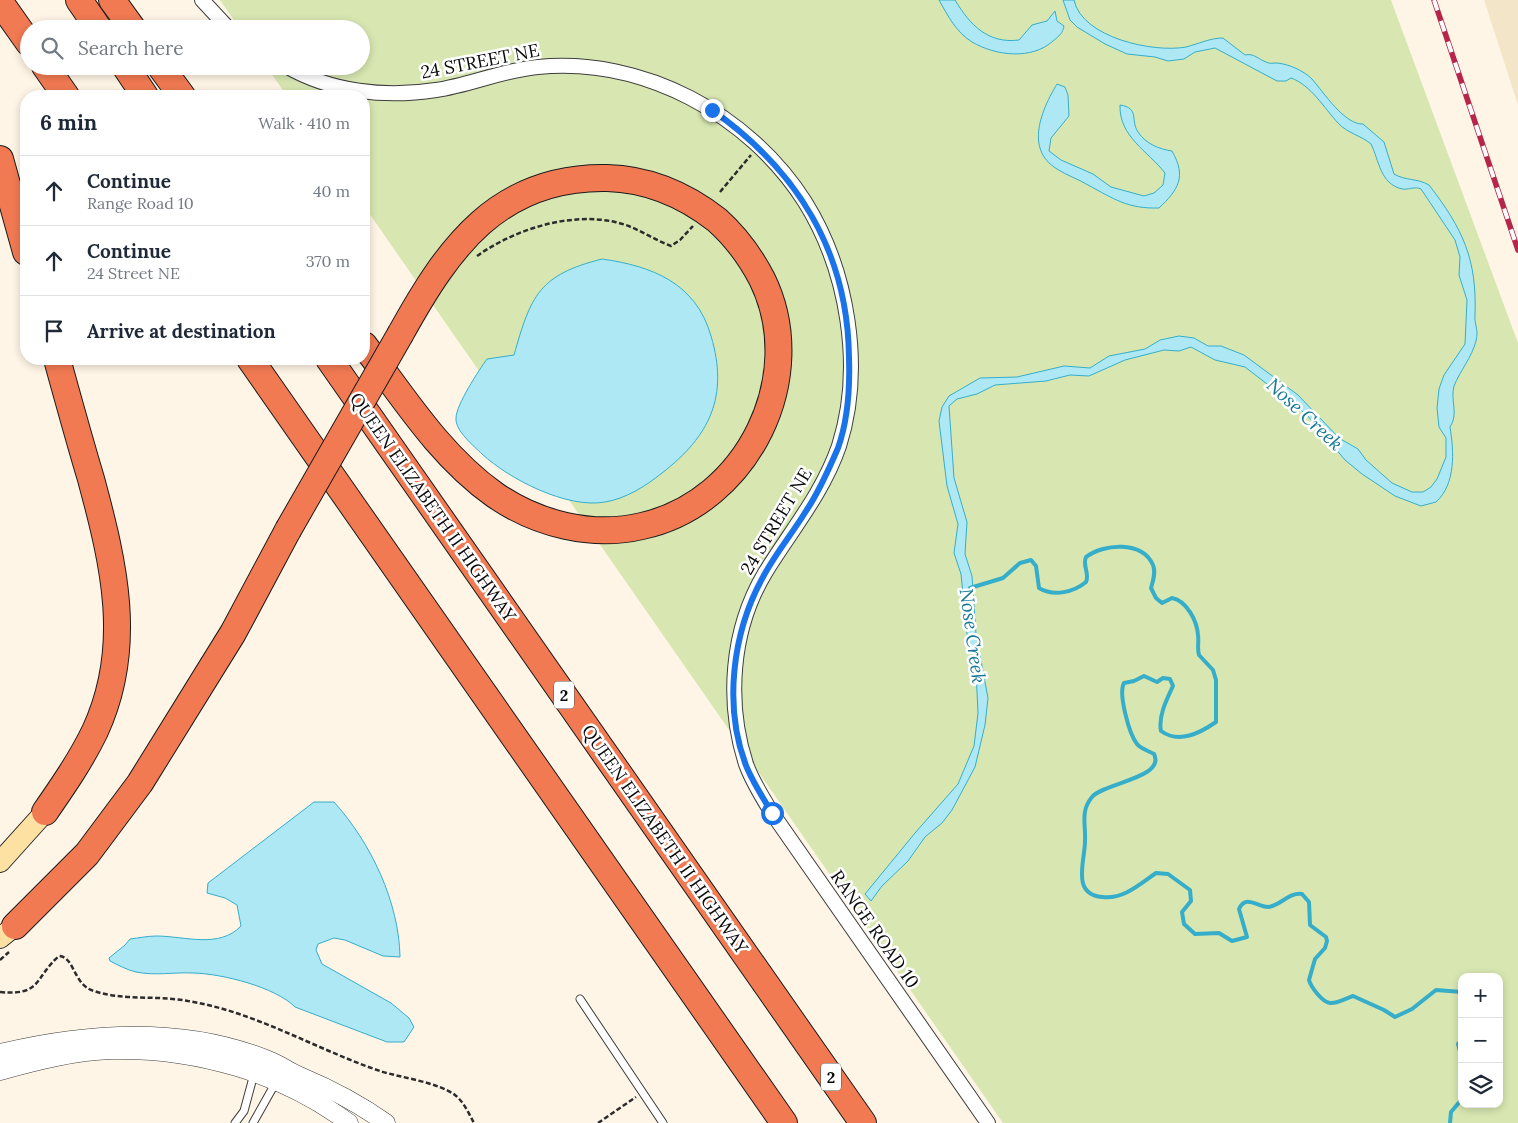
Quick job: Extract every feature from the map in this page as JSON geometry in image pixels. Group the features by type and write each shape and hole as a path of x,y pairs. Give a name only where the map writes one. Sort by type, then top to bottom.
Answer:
{"highway":[{"path":"79,0 93,20"},
{"path":"112,0 126,20"},
{"path":"0,2 20,30"},
{"path":"51,75 62,90"},
{"path":"130,75 141,90"},
{"path":"167,75 178,90"},
{"path":"0,159 20,231"},
{"path":"7,932 87,854 140,783 233,633 288,530 381,368 401,333 441,264 462,240 493,212 515,198 568,180 592,178 621,178 642,182 687,200 726,228 742,246 768,291 778,336 779,364 776,388 768,415 754,442 737,467 716,488 674,514 642,526 612,530 587,530 557,524 526,513 496,496 472,477 432,436 381,368 370,353"},
{"path":"45,812 68,778 95,730 113,674 117,630 116,586 109,552 59,365"},
{"path":"254,365 784,1123"},
{"name":"QUEEN ELIZABETH II HIGHWAY","path":"333,365 863,1123"}],"main road":[{"path":"0,862 45,812"}],"street":[{"path":"202,0 221,20"},
{"name":"24 STREET NE","path":"370,92 392,94 436,90 536,67 570,66 612,70 646,80 680,93 712,110 740,130 786,176 820,230 834,265 844,304 849,340 850,376 847,411 832,462 807,510 763,576 747,609 738,643 734,677 734,705 742,750"},
{"name":"24 STREET NE","path":"306,75 326,84 354,90"},
{"name":"RANGE ROAD 10","path":"742,750 747,767 758,791 783,829 988,1123"},
{"path":"0,1053 81,1039 135,1035 197,1041 272,1062 350,1099 386,1123"},
{"path":"0,1071 73,1054 111,1050 148,1050 182,1054 276,1081 312,1098 348,1123"}],"lane":[{"path":"580,999 663,1123"},
{"path":"235,1123 244,1111 254,1074 272,1062 276,1081 253,1123"}],"path":[{"path":"720,192 758,146"},
{"path":"475,259 500,242 552,224 581,220 616,222 671,246 680,240 692,226"},
{"path":"0,992 23,993 31,989 59,956 65,956 69,960 78,981 90,990 117,995 188,1001 249,1017 379,1071 446,1090 462,1102 474,1123"},
{"path":"598,1123 642,1093"}],"shaded area":[{"path":"1484,0 1518,0 1518,105"}],"green space":[{"path":"220,0 1391,0 1518,343 1518,1123 1003,1123 370,215 370,90 283,90 272,75 370,75 370,20 234,20"}],"water":[{"path":"939,0 955,0 974,25 989,36 998,39 1019,40 1032,25 1047,21 1055,11 1057,21 1064,26 1060,34 1053,41 1035,51 1014,54 1003,53 982,47 966,38 953,23"},
{"name":"Nose Creek","path":"1063,0 1074,0 1080,13 1090,24 1121,40 1156,48 1172,48 1186,47 1223,38 1245,55 1253,56 1268,63 1291,66 1301,71 1312,79 1342,114 1356,123 1363,124 1384,142 1394,174 1429,185 1451,216 1466,245 1475,295 1476,341 1453,391 1454,417 1450,427 1453,457 1450,477 1443,495 1436,502 1421,506 1395,496 1345,460 1307,415 1245,367 1215,360 1191,347 1179,351 1164,350 1125,360 1089,376 1070,375 1046,381 995,385 977,394 957,399 949,406 954,478 967,522 965,554 972,576 976,634 988,698 985,725 975,767 952,810 942,823 925,837 908,861 882,886 871,901 865,894 958,784 974,746 978,713 976,672 967,634 961,574 954,553 958,524 947,486 939,421 942,407 949,396 980,378 1017,377 1064,366 1090,368 1109,356 1145,349 1160,340 1179,336 1194,338 1208,346 1221,346 1244,355 1298,395 1339,438 1358,449 1366,460 1392,483 1412,492 1423,492 1431,487 1437,479 1446,457 1446,438 1439,427 1437,408 1439,389 1444,375 1465,344 1467,300 1459,275 1460,257 1455,240 1421,189 1402,189 1389,182 1381,171 1371,144 1342,126 1311,91 1298,81 1291,78 1286,81 1277,81 1215,48 1195,52 1184,59 1168,61 1155,57 1127,54 1105,44 1077,27 1070,20"},
{"path":"1057,84 1065,87 1068,95 1069,116 1051,138 1049,151 1061,160 1093,174 1111,187 1144,196 1154,193 1163,185 1165,173 1129,135 1124,126 1120,105 1130,109 1134,115 1136,128 1141,136 1153,145 1172,151 1177,160 1179,168 1178,182 1171,195 1159,208 1138,207 1122,202 1057,169 1047,161 1041,151 1039,128 1046,105"},
{"path":"602,259 655,272 683,290 695,303 704,318 711,336 718,378 716,396 711,413 703,429 679,459 649,483 628,495 605,502 590,503 574,501 539,490 507,473 493,464 466,438 459,428 456,418 464,397 487,359 514,355 526,317 541,290 564,272"},
{"path":"314,802 334,802 360,836 371,855 380,874 394,915 400,957 383,956 345,940 334,938 318,944 316,950 322,964 391,1003 409,1018 414,1027 404,1042 387,1042 295,1007 275,993 248,983 206,974 136,972 110,961 109,958 130,939 156,936 201,940 212,939 232,933 241,926 237,905 225,898 207,893 208,883"}],"waterway":[{"name":"Nose Creek","path":"970,588 1003,578 1020,563 1031,560 1036,566 1039,588 1057,593 1070,591 1086,582 1086,557 1102,549 1112,547 1131,548 1140,551 1148,557 1153,565 1154,574 1151,588 1156,598 1162,603 1172,598 1182,603 1187,607 1196,624 1199,655 1213,670 1216,680 1216,722 1189,736 1175,737 1168,735 1161,731 1160,725 1164,708 1173,686 1170,679 1163,678 1157,682 1144,676 1124,683 1123,704 1131,732 1139,746 1154,754 1155,762 1151,769 1143,774 1098,792 1088,802 1084,818 1085,841 1082,875 1086,890 1092,895 1102,897 1117,896 1131,890 1156,873 1168,874 1190,890 1191,901 1182,912 1184,924 1195,934 1219,933 1232,941 1247,937 1239,909 1245,902 1268,907 1293,895 1302,894 1309,902 1310,925 1326,937 1327,941 1325,948 1315,959 1309,980 1317,994 1327,1002 1335,1003 1353,996 1395,1017 1412,1009 1436,990 1458,992"},
{"path":"1450,1123 1451,1112 1458,1104"}],"railway":[{"path":"1434,0 1518,250"}],"route":[{"path":"712,110 740,130 758,146 786,176 804,202 820,230 834,265 844,304 849,340 850,376 847,411 838,446 807,510 763,576 747,609 738,643 734,677 734,705 739,739 747,767 758,791 772,813"}]}
